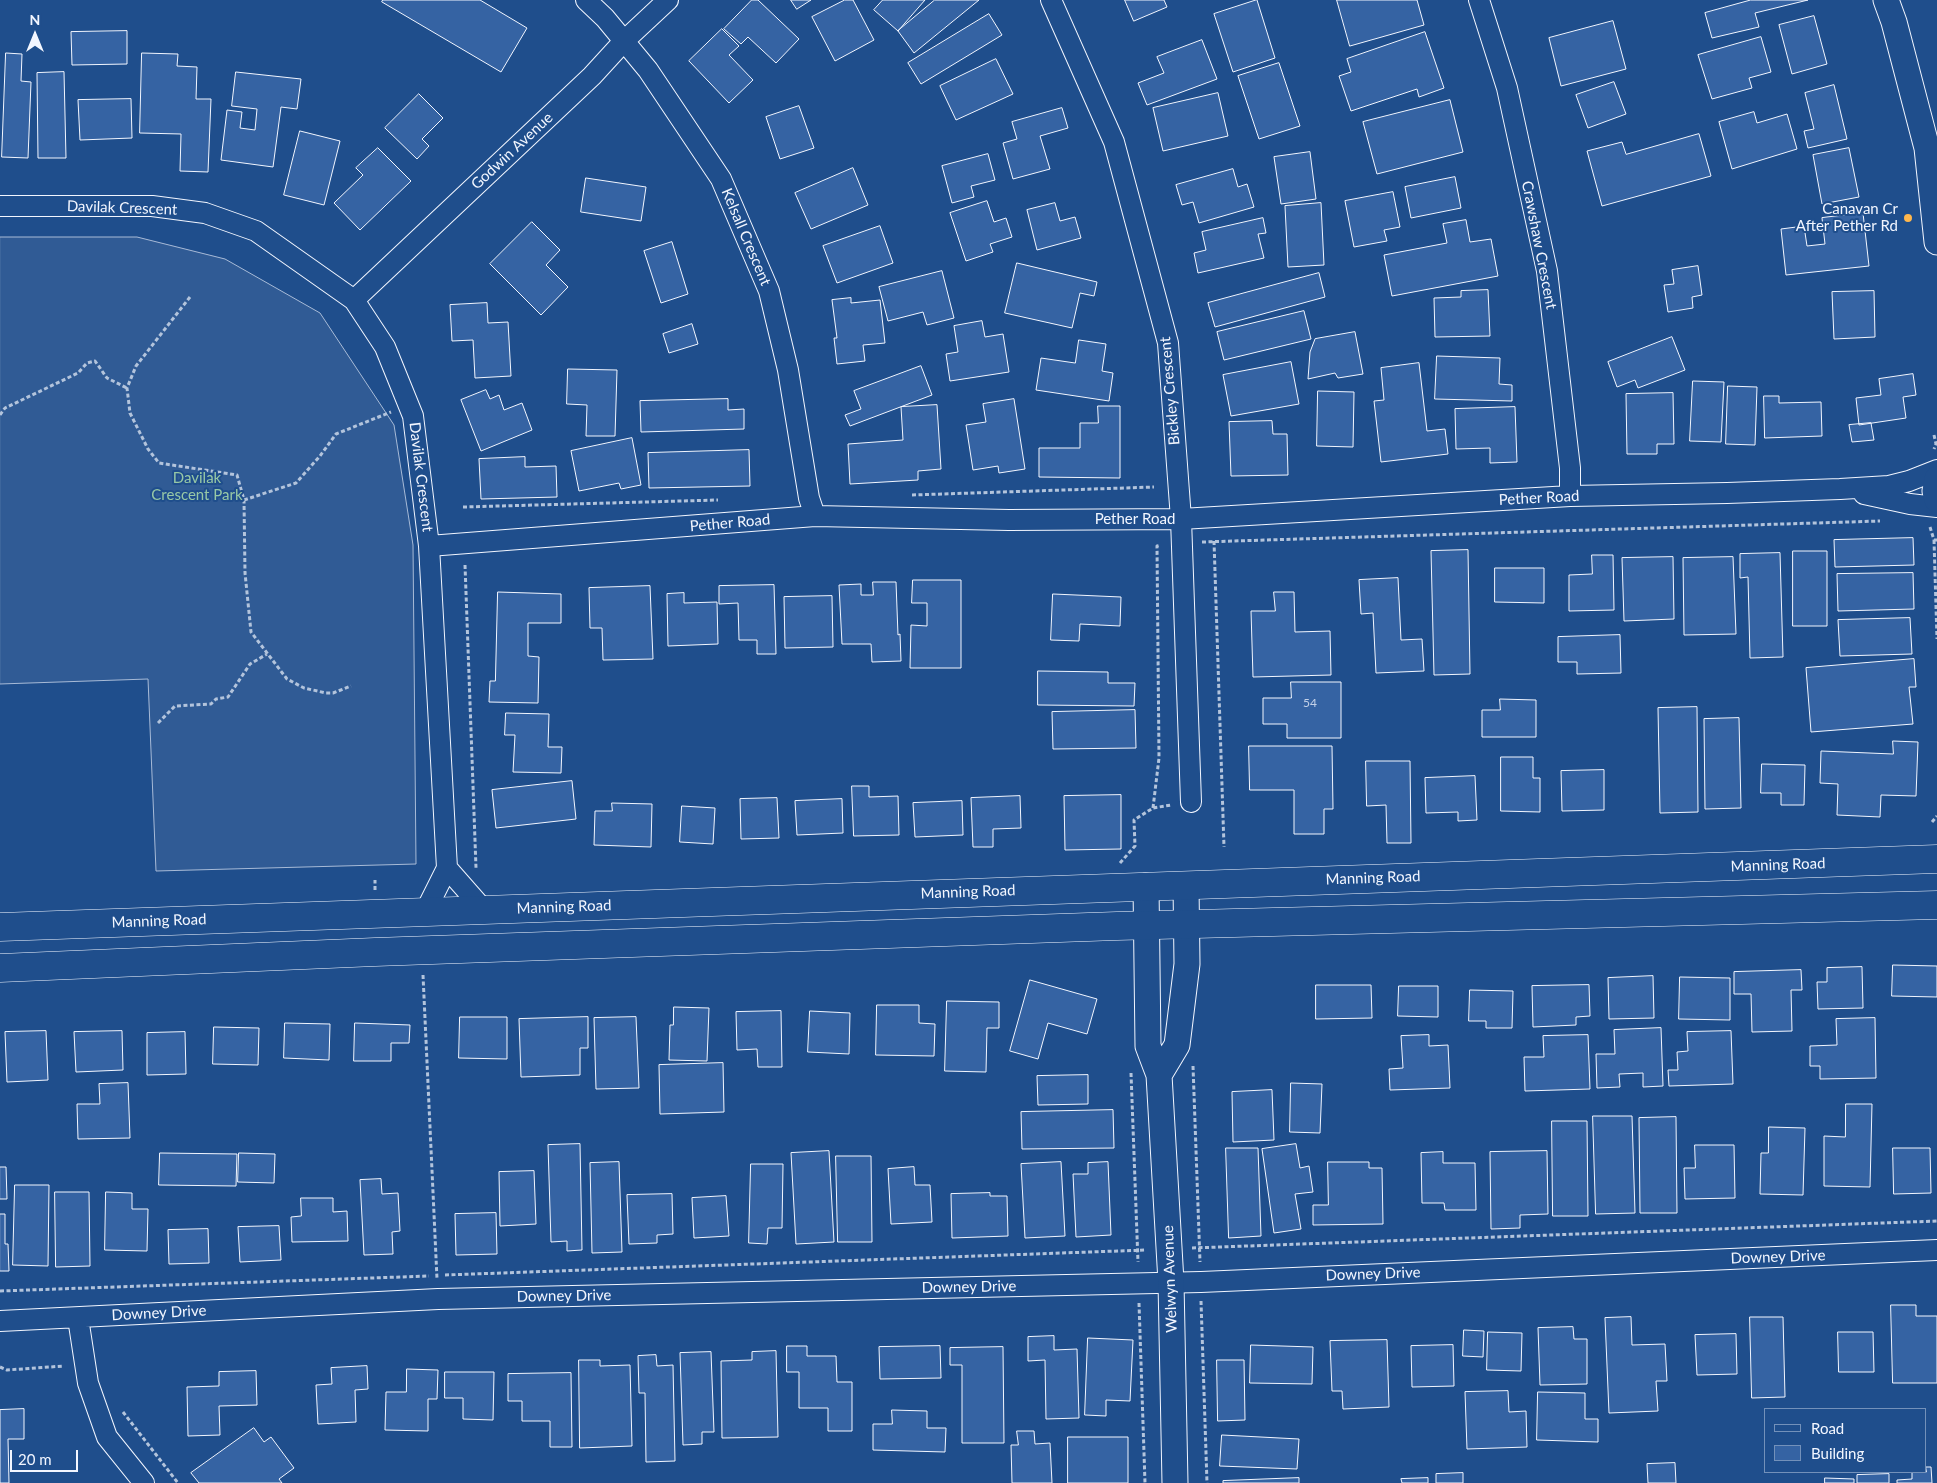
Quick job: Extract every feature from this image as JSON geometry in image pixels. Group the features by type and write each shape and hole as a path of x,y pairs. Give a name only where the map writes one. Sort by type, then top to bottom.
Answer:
{"main road":[{"name":"Manning Road","path":"0,926 1937,859"},
{"path":"0,968 375,952 1186,924 1937,905"}],"street":[{"name":"Kelsall Crescent","path":"586,0 605,18 648,70 721,179 769,291 788,370 809,498 815,516"},
{"name":"Godwin Avenue","path":"354,300 592,76 624,41 668,0"},
{"name":"Bickley Crescent","path":"1051,0 1114,142 1168,343 1181,519 1191,802"},
{"name":"Crawshaw Crescent","path":"1479,0 1507,88 1547,271 1570,468 1570,496"},
{"path":"1886,0 1932,147 1937,242"},
{"name":"Davilak Crescent","path":"0,206 152,206 205,213 256,231 354,300 385,347 413,416 429,546 447,868 425,912"},
{"name":"Pether Road","path":"429,546 815,516 1009,520 1181,519 1570,496 1840,489 1889,486 1910,481 1937,470"},
{"path":"1937,479 1935,491 1937,500"},
{"name":"Pether Road","path":"1840,489 1910,504 1937,507"},
{"path":"447,868 483,909"},
{"path":"1159,1075 1177,1045 1187,964 1186,885"},
{"name":"Welwyn Avenue","path":"1146,886 1148,1046 1159,1075 1171,1282 1175,1483"},
{"path":"1908,905 1937,890"},
{"name":"Downey Drive","path":"0,1321 438,1299 1201,1282 1937,1250"},
{"path":"78,1318 88,1383 107,1437 144,1483"}],"path":[{"path":"190,297 136,366 127,388 130,413 148,449 159,463 237,475 244,500 246,589 251,632 287,679 304,688 333,693 350,686"},
{"path":"0,414 5,408 78,373 87,363 95,361 107,378 127,388"},
{"path":"244,500 296,482 320,456 336,434 409,405"},
{"path":"1153,808 1159,758 1157,546 1181,542 1889,521"},
{"path":"1934,540 1937,639"},
{"path":"1214,541 1224,847"},
{"path":"465,544 476,877"},
{"path":"158,723 175,706 211,704 216,699 228,697 250,664 268,654"},
{"path":"1117,866 1135,846 1134,820 1153,808 1191,802"},
{"path":"1932,822 1937,816"},
{"path":"423,975 438,1299"},
{"path":"1193,1060 1207,1483"},
{"path":"1131,1068 1145,1483"},
{"path":"0,1291 1937,1221"}],"shaded area":[{"name":"Davilak Crescent Park","path":"0,237 137,237 225,259 320,313 394,425 413,545 416,864 156,871 148,679 0,684"}],"building":[{"path":"383,0 480,0 527,28 501,72 382,2"},
{"path":"752,0 758,0 799,39 776,63 748,37 741,44 724,29"},
{"path":"791,0 811,0 797,9"},
{"path":"845,0 853,0 874,40 835,61 812,17"},
{"path":"883,0 925,0 898,31 874,10"},
{"path":"935,0 979,0 914,53 898,31"},
{"path":"1125,0 1164,0 1167,7 1134,21"},
{"path":"1257,0 1275,58 1233,72 1214,14"},
{"path":"1337,0 1417,0 1424,25 1350,46"},
{"path":"1751,0 1808,0 1755,13 1759,27 1712,38 1705,13"},
{"path":"989,14 1002,35 921,84 908,63"},
{"path":"1814,16 1827,64 1792,74 1779,25"},
{"path":"1613,21 1626,69 1561,86 1549,38"},
{"path":"722,29 739,46 729,55 753,80 729,103 689,61"},
{"path":"127,31 127,64 72,65 71,32"},
{"path":"1425,32 1444,88 1419,97 1417,89 1351,111 1339,76 1351,72 1347,59"},
{"path":"1761,37 1771,72 1749,78 1752,88 1712,99 1698,55"},
{"path":"1202,40 1217,79 1147,105 1138,83 1164,73 1157,57"},
{"path":"6,53 22,54 21,81 31,82 28,158 2,157"},
{"path":"142,53 178,54 177,66 197,67 196,99 211,99 208,172 180,171 181,134 140,133"},
{"path":"996,59 1013,94 956,120 940,86"},
{"path":"1279,63 1300,126 1259,139 1238,76"},
{"path":"64,72 66,158 38,158 37,73"},
{"path":"236,72 301,79 297,109 281,107 273,167 221,160 227,110 242,112 240,128 255,130 257,109 232,106"},
{"path":"1614,82 1626,114 1588,128 1576,95"},
{"path":"1834,85 1847,139 1808,148 1804,131 1814,129 1805,93"},
{"path":"1218,93 1228,136 1163,151 1153,108"},
{"path":"419,94 443,118 422,139 429,146 417,159 385,128"},
{"path":"131,99 132,138 80,140 78,100"},
{"path":"1450,100 1463,152 1377,174 1363,122"},
{"path":"799,106 814,148 780,159 766,117"},
{"path":"1062,108 1068,128 1040,136 1050,169 1013,179 1003,143 1017,139 1012,122"},
{"path":"1754,112 1757,123 1787,114 1797,149 1732,169 1719,122"},
{"path":"300,131 340,141 324,205 284,195"},
{"path":"1699,134 1711,176 1602,206 1587,151 1622,142 1626,154"},
{"path":"378,148 411,181 360,230 334,203 363,175 356,168"},
{"path":"1849,148 1859,197 1822,204 1813,155"},
{"path":"1310,152 1316,199 1281,204 1274,157"},
{"path":"988,154 995,180 971,186 974,197 952,203 942,166"},
{"path":"853,168 868,205 811,229 795,193"},
{"path":"1233,169 1238,187 1247,184 1254,207 1199,223 1193,202 1182,205 1176,185"},
{"path":"1455,177 1461,208 1411,218 1405,187"},
{"path":"586,178 646,187 641,221 581,212"},
{"path":"1393,192 1400,227 1384,230 1387,241 1354,247 1345,201"},
{"path":"987,201 994,222 1006,218 1012,237 990,244 993,252 966,261 950,213"},
{"path":"1055,203 1060,221 1075,217 1081,238 1037,250 1027,210"},
{"path":"1321,203 1324,265 1288,267 1285,206"},
{"path":"1863,213 1869,266 1786,275 1781,229 1804,226 1807,246 1825,244 1822,218"},
{"path":"1263,218 1266,233 1258,234 1264,258 1198,273 1194,253 1206,250 1202,232"},
{"path":"1466,220 1470,242 1491,239 1498,276 1392,296 1384,255 1447,243 1443,224"},
{"path":"532,222 560,250 546,265 568,287 541,315 490,264"},
{"path":"880,226 893,263 837,283 823,246"},
{"path":"672,242 688,294 661,303 644,251"},
{"path":"1017,263 1097,282 1094,296 1080,293 1072,328 1005,313"},
{"path":"1698,266 1702,295 1692,297 1693,308 1668,312 1664,285 1674,284 1672,270"},
{"path":"942,271 954,318 927,325 923,312 888,321 879,287"},
{"path":"1319,273 1325,297 1215,327 1208,303"},
{"path":"1488,290 1490,336 1435,337 1434,298 1461,297 1461,291"},
{"path":"1874,291 1875,337 1834,339 1832,292"},
{"path":"851,298 851,303 880,300 885,343 863,345 865,361 837,364 834,338 837,338 832,300"},
{"path":"487,303 488,323 508,322 511,376 475,378 473,340 452,341 450,305"},
{"path":"1304,311 1311,339 1224,360 1217,332"},
{"path":"982,321 985,337 1003,334 1009,372 950,381 946,354 958,352 954,326"},
{"path":"692,324 698,344 669,353 663,334"},
{"path":"1355,332 1363,374 1338,378 1335,373 1308,379 1310,352 1315,339"},
{"path":"1672,337 1685,370 1638,388 1635,380 1617,387 1608,362"},
{"path":"1079,340 1106,344 1102,371 1113,373 1109,401 1036,390 1041,358 1075,363"},
{"path":"1437,356 1500,358 1499,384 1512,385 1512,401 1435,399"},
{"path":"1291,362 1299,404 1231,416 1223,375"},
{"path":"1419,363 1427,431 1445,429 1448,454 1381,462 1374,401 1384,400 1381,368"},
{"path":"921,366 932,395 850,426 845,415 861,409 854,391"},
{"path":"568,369 617,370 615,436 586,436 587,405 567,404"},
{"path":"1913,374 1916,395 1903,397 1906,418 1859,425 1856,398 1881,395 1879,379"},
{"path":"1693,381 1724,382 1721,442 1690,441"},
{"path":"1728,386 1757,387 1755,445 1726,444"},
{"path":"486,390 490,399 499,395 504,410 522,403 532,430 481,451 461,400"},
{"path":"1318,391 1354,392 1353,447 1317,446"},
{"path":"1673,393 1674,444 1657,444 1657,454 1627,454 1626,394"},
{"path":"1764,396 1779,396 1779,403 1821,402 1822,436 1765,438"},
{"path":"728,399 728,410 744,409 744,429 641,432 640,401"},
{"path":"1014,399 1025,469 999,473 998,466 973,470 966,425 986,422 983,404"},
{"path":"937,405 941,469 918,471 918,480 850,484 848,444 903,440 901,407"},
{"path":"1098,406 1120,406 1120,478 1039,477 1039,448 1080,448 1080,423 1098,423"},
{"path":"1515,407 1517,462 1490,463 1490,448 1456,449 1455,409"},
{"path":"1272,421 1273,434 1287,434 1288,475 1231,476 1229,422"},
{"path":"1871,423 1874,440 1852,442 1849,425"},
{"path":"632,438 641,485 621,489 619,483 579,491 571,451"},
{"path":"749,450 750,486 649,488 648,453"},
{"path":"525,457 525,467 556,466 557,497 481,499 479,459"},
{"path":"1913,538 1914,565 1835,567 1834,540"},
{"path":"1468,550 1470,674 1434,675 1431,551"},
{"path":"1793,551 1827,551 1827,626 1793,626"},
{"path":"1780,553 1783,657 1750,658 1748,577 1740,578 1740,554"},
{"path":"1592,555 1613,555 1614,610 1569,611 1569,575 1592,574"},
{"path":"1673,557 1674,619 1624,621 1622,558"},
{"path":"1733,557 1736,634 1684,635 1683,558"},
{"path":"1495,568 1544,568 1544,603 1495,602"},
{"path":"1913,573 1914,609 1838,611 1837,574"},
{"path":"1398,578 1401,640 1422,639 1424,671 1376,673 1373,613 1361,614 1359,580"},
{"path":"913,580 961,580 961,668 910,668 911,625 927,626 927,603 912,603"},
{"path":"873,582 896,582 901,661 872,662 871,644 842,644 839,585 861,584 861,595 873,595"},
{"path":"774,585 776,654 757,654 757,640 739,640 738,603 719,604 719,586"},
{"path":"650,586 653,659 603,660 602,628 590,628 589,588"},
{"path":"498,592 561,594 561,623 528,623 528,656 539,657 538,703 489,702 490,681 495,681"},
{"path":"1274,592 1294,592 1295,632 1330,631 1331,675 1253,677 1251,611 1275,611"},
{"path":"684,593 684,603 717,602 718,644 668,646 667,594"},
{"path":"1053,594 1121,597 1120,626 1080,624 1079,641 1051,640"},
{"path":"832,596 833,647 785,648 784,597"},
{"path":"1910,618 1912,654 1840,656 1838,620"},
{"path":"1620,635 1621,673 1577,674 1577,662 1558,662 1558,637"},
{"path":"1914,659 1916,687 1909,687 1913,724 1811,732 1806,668"},
{"path":"1038,671 1108,672 1108,683 1135,683 1134,706 1038,705"},
{"path":"1291,682 1341,682 1341,738 1287,738 1287,724 1263,724 1263,698 1291,698"},
{"path":"1500,699 1536,700 1536,737 1482,737 1482,710 1500,710"},
{"path":"1697,707 1698,812 1660,813 1658,708"},
{"path":"1135,710 1136,748 1053,749 1052,712"},
{"path":"506,713 549,714 548,747 562,747 561,773 513,772 515,735 505,735"},
{"path":"1739,718 1741,808 1705,809 1704,719"},
{"path":"1893,741 1918,742 1916,796 1881,795 1880,817 1837,815 1838,784 1820,783 1821,751 1893,754"},
{"path":"1249,746 1332,746 1333,809 1324,809 1324,834 1294,834 1294,790 1250,790"},
{"path":"1501,757 1533,757 1533,778 1540,778 1540,812 1501,811"},
{"path":"1366,761 1410,761 1411,843 1387,843 1386,805 1367,806"},
{"path":"1762,764 1805,765 1804,805 1781,805 1781,793 1761,793"},
{"path":"1604,770 1604,810 1562,811 1561,771"},
{"path":"1475,776 1477,820 1458,821 1458,812 1426,813 1425,778"},
{"path":"572,781 576,819 496,828 492,790"},
{"path":"852,786 869,786 869,797 898,796 899,835 854,836"},
{"path":"1121,795 1121,849 1065,850 1064,796"},
{"path":"1020,796 1021,828 993,829 993,847 973,847 971,798"},
{"path":"777,798 779,838 741,839 740,799"},
{"path":"842,799 843,833 797,835 795,801"},
{"path":"962,801 963,835 915,837 913,803"},
{"path":"612,803 652,804 651,847 594,845 595,811 612,811"},
{"path":"682,806 715,808 713,844 680,842"},
{"path":"1893,965 1937,966 1937,997 1892,996"},
{"path":"1862,967 1863,1008 1818,1009 1817,982 1827,982 1827,968"},
{"path":"1801,970 1802,990 1791,990 1792,1031 1752,1032 1751,994 1734,994 1734,972"},
{"path":"1653,976 1654,1018 1609,1019 1608,978"},
{"path":"1680,977 1730,978 1730,1020 1679,1019"},
{"path":"1030,980 1097,999 1087,1034 1048,1023 1038,1059 1010,1051"},
{"path":"1316,985 1371,985 1372,1018 1316,1019"},
{"path":"1589,985 1590,1016 1576,1017 1576,1025 1533,1027 1532,986"},
{"path":"1399,986 1438,986 1438,1017 1398,1016"},
{"path":"1470,990 1513,991 1512,1028 1486,1028 1486,1021 1469,1021"},
{"path":"947,1001 999,1002 999,1028 987,1028 986,1072 945,1071"},
{"path":"877,1005 919,1005 919,1023 935,1024 934,1056 876,1055"},
{"path":"674,1007 709,1008 707,1061 669,1060 670,1025 673,1025"},
{"path":"781,1011 782,1067 758,1067 757,1049 737,1050 736,1012"},
{"path":"810,1011 850,1013 849,1054 808,1052"},
{"path":"460,1017 507,1017 507,1059 459,1058"},
{"path":"588,1017 588,1048 580,1048 580,1075 521,1077 519,1019"},
{"path":"636,1017 639,1088 596,1089 594,1018"},
{"path":"1875,1018 1876,1078 1820,1079 1820,1066 1810,1066 1810,1046 1837,1045 1836,1019"},
{"path":"285,1023 330,1024 329,1060 284,1058"},
{"path":"355,1023 410,1025 409,1043 391,1043 391,1061 354,1061"},
{"path":"214,1027 259,1028 258,1065 213,1064"},
{"path":"1661,1028 1663,1086 1643,1087 1643,1073 1619,1074 1620,1087 1597,1088 1596,1054 1615,1054 1614,1030"},
{"path":"46,1031 48,1080 7,1082 5,1032"},
{"path":"122,1031 123,1070 76,1072 74,1032"},
{"path":"1731,1031 1733,1084 1669,1086 1668,1070 1678,1070 1677,1052 1688,1051 1687,1032"},
{"path":"185,1032 186,1074 147,1075 147,1033"},
{"path":"1429,1035 1429,1046 1448,1045 1450,1088 1390,1090 1389,1069 1403,1068 1401,1036"},
{"path":"1588,1035 1590,1089 1525,1091 1524,1057 1544,1057 1543,1036"},
{"path":"723,1063 724,1112 660,1114 659,1065"},
{"path":"1088,1075 1088,1104 1038,1105 1037,1076"},
{"path":"128,1083 130,1138 78,1139 77,1104 100,1104 99,1084"},
{"path":"1291,1083 1322,1084 1320,1133 1290,1132"},
{"path":"1272,1090 1274,1140 1233,1142 1232,1092"},
{"path":"1846,1104 1872,1104 1870,1187 1824,1186 1824,1136 1845,1137"},
{"path":"1113,1110 1114,1148 1022,1149 1021,1112"},
{"path":"1593,1116 1632,1116 1635,1213 1596,1214"},
{"path":"1676,1117 1677,1213 1640,1213 1639,1118"},
{"path":"1552,1121 1587,1121 1588,1216 1553,1216"},
{"path":"1769,1127 1805,1128 1803,1195 1760,1194 1761,1153 1768,1153"},
{"path":"580,1144 582,1250 567,1251 567,1241 551,1242 548,1145"},
{"path":"1296,1144 1300,1168 1309,1166 1313,1192 1295,1194 1301,1229 1274,1233 1262,1149"},
{"path":"1695,1145 1734,1145 1735,1198 1685,1199 1684,1168 1695,1168"},
{"path":"1226,1148 1258,1148 1261,1236 1229,1238"},
{"path":"1893,1148 1930,1148 1931,1193 1894,1194"},
{"path":"829,1151 834,1242 796,1244 791,1153"},
{"path":"1547,1151 1548,1214 1520,1215 1520,1228 1491,1229 1490,1152"},
{"path":"1443,1152 1443,1163 1475,1163 1476,1210 1445,1210 1444,1203 1422,1203 1421,1153"},
{"path":"160,1153 237,1154 236,1186 159,1185"},
{"path":"239,1153 275,1154 274,1183 238,1182"},
{"path":"836,1156 871,1156 872,1242 838,1242"},
{"path":"619,1162 622,1252 592,1253 590,1163"},
{"path":"1061,1162 1065,1236 1025,1238 1021,1164"},
{"path":"1108,1162 1111,1235 1076,1237 1073,1174 1088,1174 1088,1163"},
{"path":"1328,1162 1369,1162 1369,1168 1382,1168 1383,1224 1313,1225 1313,1205 1328,1205"},
{"path":"751,1164 783,1164 782,1228 768,1228 767,1244 749,1243"},
{"path":"0,1167 6,1167 7,1199 0,1199"},
{"path":"914,1167 915,1185 930,1185 932,1222 891,1224 888,1169"},
{"path":"534,1171 536,1224 500,1226 499,1172"},
{"path":"381,1179 382,1194 398,1193 400,1231 392,1232 393,1254 364,1255 360,1180"},
{"path":"15,1185 49,1185 48,1266 13,1265"},
{"path":"55,1192 89,1192 90,1266 56,1267"},
{"path":"106,1192 132,1193 132,1209 148,1209 147,1251 105,1250"},
{"path":"990,1193 990,1196 1007,1196 1008,1236 952,1238 951,1194"},
{"path":"672,1194 673,1234 657,1235 657,1243 629,1244 627,1195"},
{"path":"726,1196 729,1236 694,1238 692,1198"},
{"path":"301,1198 333,1198 333,1212 347,1211 348,1241 292,1242 291,1217 301,1216"},
{"path":"496,1213 497,1254 456,1255 455,1214"},
{"path":"0,1214 5,1214 5,1244 8,1244 9,1271 0,1271"},
{"path":"279,1226 281,1260 240,1262 238,1227"},
{"path":"208,1229 209,1263 169,1264 168,1230"},
{"path":"1891,1305 1916,1305 1916,1316 1937,1316 1937,1383 1893,1383"},
{"path":"1631,1317 1632,1345 1665,1344 1667,1381 1656,1381 1658,1411 1609,1413 1605,1318"},
{"path":"1750,1317 1783,1317 1785,1397 1752,1398"},
{"path":"1573,1327 1574,1339 1587,1339 1587,1384 1540,1385 1538,1328"},
{"path":"1464,1330 1484,1331 1483,1357 1463,1356"},
{"path":"1488,1332 1522,1333 1521,1371 1487,1370"},
{"path":"1838,1332 1873,1332 1874,1372 1839,1372"},
{"path":"1736,1334 1737,1374 1697,1375 1695,1335"},
{"path":"1054,1336 1054,1350 1077,1349 1079,1418 1046,1419 1045,1360 1028,1361 1028,1337"},
{"path":"1088,1338 1133,1340 1130,1401 1106,1400 1106,1416 1085,1415"},
{"path":"1387,1340 1389,1407 1343,1409 1342,1391 1332,1391 1330,1341"},
{"path":"1251,1345 1313,1347 1312,1384 1250,1383"},
{"path":"1453,1345 1454,1386 1412,1387 1411,1346"},
{"path":"787,1346 807,1346 807,1356 836,1356 837,1382 852,1382 852,1431 828,1431 828,1408 799,1408 799,1372 787,1372"},
{"path":"940,1346 941,1378 880,1379 879,1347"},
{"path":"1003,1347 1004,1443 962,1443 962,1365 950,1365 950,1348"},
{"path":"776,1351 778,1437 722,1438 721,1361 752,1360 752,1352"},
{"path":"711,1352 714,1432 702,1432 702,1444 683,1445 680,1353"},
{"path":"656,1355 657,1366 673,1365 675,1461 646,1462 645,1393 639,1393 638,1356"},
{"path":"579,1360 600,1360 600,1366 630,1365 632,1446 580,1448"},
{"path":"1217,1360 1244,1360 1245,1420 1218,1421"},
{"path":"367,1366 368,1389 355,1390 356,1422 318,1424 316,1385 332,1384 331,1368"},
{"path":"407,1369 438,1370 437,1399 428,1399 428,1431 385,1430 386,1392 406,1392"},
{"path":"256,1371 257,1405 219,1406 220,1435 188,1436 187,1387 219,1386 219,1372"},
{"path":"445,1372 494,1372 493,1420 463,1419 463,1398 445,1398"},
{"path":"571,1373 572,1447 550,1447 550,1421 522,1421 522,1401 508,1401 508,1374"},
{"path":"1508,1391 1509,1412 1526,1411 1527,1447 1467,1449 1465,1392"},
{"path":"1538,1392 1585,1393 1585,1419 1598,1419 1598,1442 1537,1440"},
{"path":"24,1409 24,1439 8,1439 9,1483 0,1483 0,1410"},
{"path":"892,1410 927,1411 927,1428 946,1428 945,1452 873,1450 873,1424 892,1424"},
{"path":"254,1428 264,1442 271,1437 294,1468 279,1479 282,1483 199,1483 191,1473"},
{"path":"1017,1431 1034,1431 1035,1444 1050,1443 1052,1483 1012,1483 1011,1445 1018,1445"},
{"path":"1222,1435 1299,1439 1297,1469 1220,1466"},
{"path":"1068,1437 1128,1437 1128,1483 1068,1483"},
{"path":"1675,1463 1676,1483 1648,1483 1647,1464"},
{"path":"1927,1467 1931,1467 1932,1483 1897,1483 1897,1480 1912,1479 1912,1473 1927,1473"},
{"path":"1463,1473 1463,1483 1436,1483 1436,1474"},
{"path":"1889,1474 1889,1483 1857,1483 1857,1475"},
{"path":"1299,1478 1299,1483 1223,1483 1223,1481"},
{"path":"1428,1478 1428,1483 1402,1483 1401,1479"},
{"path":"1825,1478 1854,1479 1854,1483 1825,1483"}],"place":[{"name":"Canavan Cr After Pether Rd","path":"1908,218"}]}
